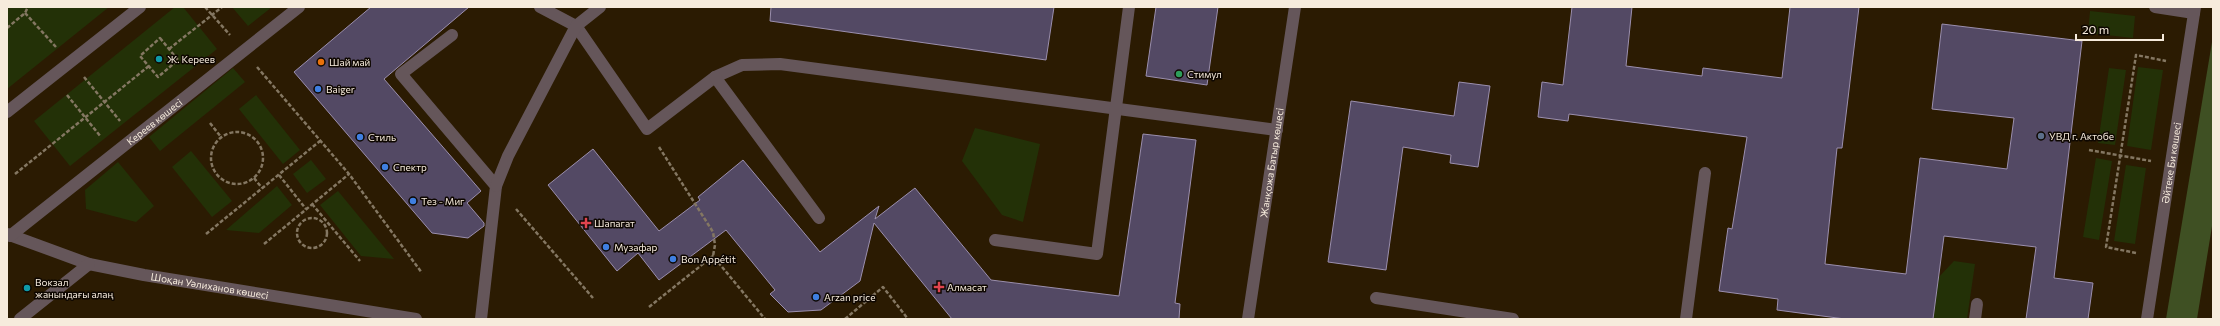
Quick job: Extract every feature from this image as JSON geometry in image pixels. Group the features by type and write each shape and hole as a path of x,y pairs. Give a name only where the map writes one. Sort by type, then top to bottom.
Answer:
{"street":[{"path":"7,112 140,7"},
{"name":"Кереев көшесі","path":"9,235 298,7"},
{"path":"540,7 576,26 647,128 715,77 742,66 780,64 1277,130"},
{"path":"481,319 496,186 508,156 576,26 600,7"},
{"path":"995,240 1097,254 1129,7"},
{"name":"Жанқожа Батыр көшесі","path":"1248,319 1295,7"},
{"path":"2155,7 2194,10"},
{"name":"Әйтеке Би көшесі","path":"2147,319 2194,10"},
{"path":"452,35 401,74 496,186"},
{"path":"715,77 819,218"},
{"path":"1686,319 1705,173"},
{"name":"Шоқан Уәлиханов көшесі","path":"9,235 89,264 144,275 416,319"},
{"path":"20,319 89,264"},
{"path":"1376,298 1512,319"},
{"path":"1975,319 1977,304"}],"path":[{"path":"7,28 25,13 28,7"},
{"path":"205,7 349,174 422,273"},
{"path":"169,50 222,7"},
{"path":"160,38 178,60 158,77 149,66 140,56 160,38"},
{"path":"2157,257 2106,247 2136,55 2186,64"},
{"path":"15,174 149,66"},
{"path":"86,80 123,125"},
{"path":"67,95 104,140"},
{"path":"210,123 221,137"},
{"path":"647,128 713,232 715,245 713,256 649,306"},
{"path":"238,132 255,139 260,146 263,155 262,164 254,178 247,182 230,184 216,175 212,168 211,151 215,143 221,137 238,132"},
{"path":"206,234 320,141"},
{"path":"2089,150 2171,164"},
{"path":"264,244 349,174"},
{"path":"279,175 306,209"},
{"path":"254,178 262,188"},
{"path":"496,186 593,298"},
{"path":"312,204 360,261"},
{"path":"297,217 301,222"},
{"path":"310,217 325,221 328,231 325,241 318,247 310,248 303,245 297,237 298,226 301,222 310,217"},
{"path":"309,252 310,248"},
{"path":"713,256 765,319"},
{"path":"846,319 883,287 908,319"}],"green space":[{"path":"7,7 109,7 7,89"},
{"path":"175,7 183,7 217,49 70,166 34,121"},
{"path":"232,7 272,7 248,26"},
{"path":"2090,11 2135,16 2133,38 2088,33"},
{"path":"2213,36 2213,220 2197,319 2166,319"},
{"path":"2138,67 2163,70 2151,150 2127,146"},
{"path":"233,68 245,82 160,151 149,137"},
{"path":"2109,68 2126,70 2115,145 2098,143"},
{"path":"256,95 300,150 283,164 239,109"},
{"path":"975,128 1040,144 1023,222 1002,215 962,161"},
{"path":"191,151 232,201 212,217 172,167"},
{"path":"2096,158 2112,161 2099,240 2083,237"},
{"path":"311,160 326,179 307,193 293,174"},
{"path":"118,162 154,206 136,222 86,209 85,190"},
{"path":"2126,165 2146,168 2135,244 2114,241"},
{"path":"277,186 292,205 259,233 226,230"},
{"path":"338,191 394,259 361,256 320,205"},
{"path":"1954,261 1975,264 1967,319 1933,319 1938,278"}],"building":[{"path":"371,7 469,7 384,79 481,191 467,203 484,223 484,226 468,238 432,233 294,72"},
{"path":"771,7 1054,7 1046,60 770,21"},
{"path":"1156,7 1218,7 1207,85 1146,76"},
{"path":"1572,7 1632,7 1626,66 1702,76 1703,68 1782,78 1790,7 1859,7 1842,148 1837,148 1825,264 1906,274 1920,158 2007,169 2014,118 1932,109 1942,24 2082,41 2054,278 2093,283 2088,319 2026,319 2036,247 1944,236 1933,319 1845,319 1777,310 1778,299 1719,291 1728,228 1732,229 1747,137 1569,114 1568,121 1538,117 1542,82 1563,85"},
{"path":"1459,82 1490,86 1478,167 1450,163 1451,155 1403,147 1386,270 1328,262 1351,101 1454,116"},
{"path":"1143,134 1196,140 1175,303 1180,304 1179,319 952,319 874,223 860,281 821,310 788,312 770,294 775,290 726,230 659,280 638,253 617,271 548,185 593,149 659,231 700,200 698,197 743,160 820,252 879,206 875,219 915,188 991,280 1119,296"}],"place":[{"name":"Ж. Кереев","path":"159,59"},
{"name":"Шай май","path":"321,62"},
{"name":"Стимул","path":"1179,74"},
{"name":"Baiger","path":"318,89"},
{"name":"УВД г. Актобе","path":"2041,136"},
{"name":"Стиль","path":"360,137"},
{"name":"Спектр","path":"385,167"},
{"name":"Тез - Миг","path":"413,201"},
{"name":"Шапагат","path":"586,223"},
{"name":"Музафар","path":"606,247"},
{"name":"Bon Appétit","path":"673,259"},
{"name":"Алмасат","path":"939,287"},
{"name":"Вокзал жанындағы алаң","path":"27,288"},
{"name":"Arzan price","path":"816,297"}]}
